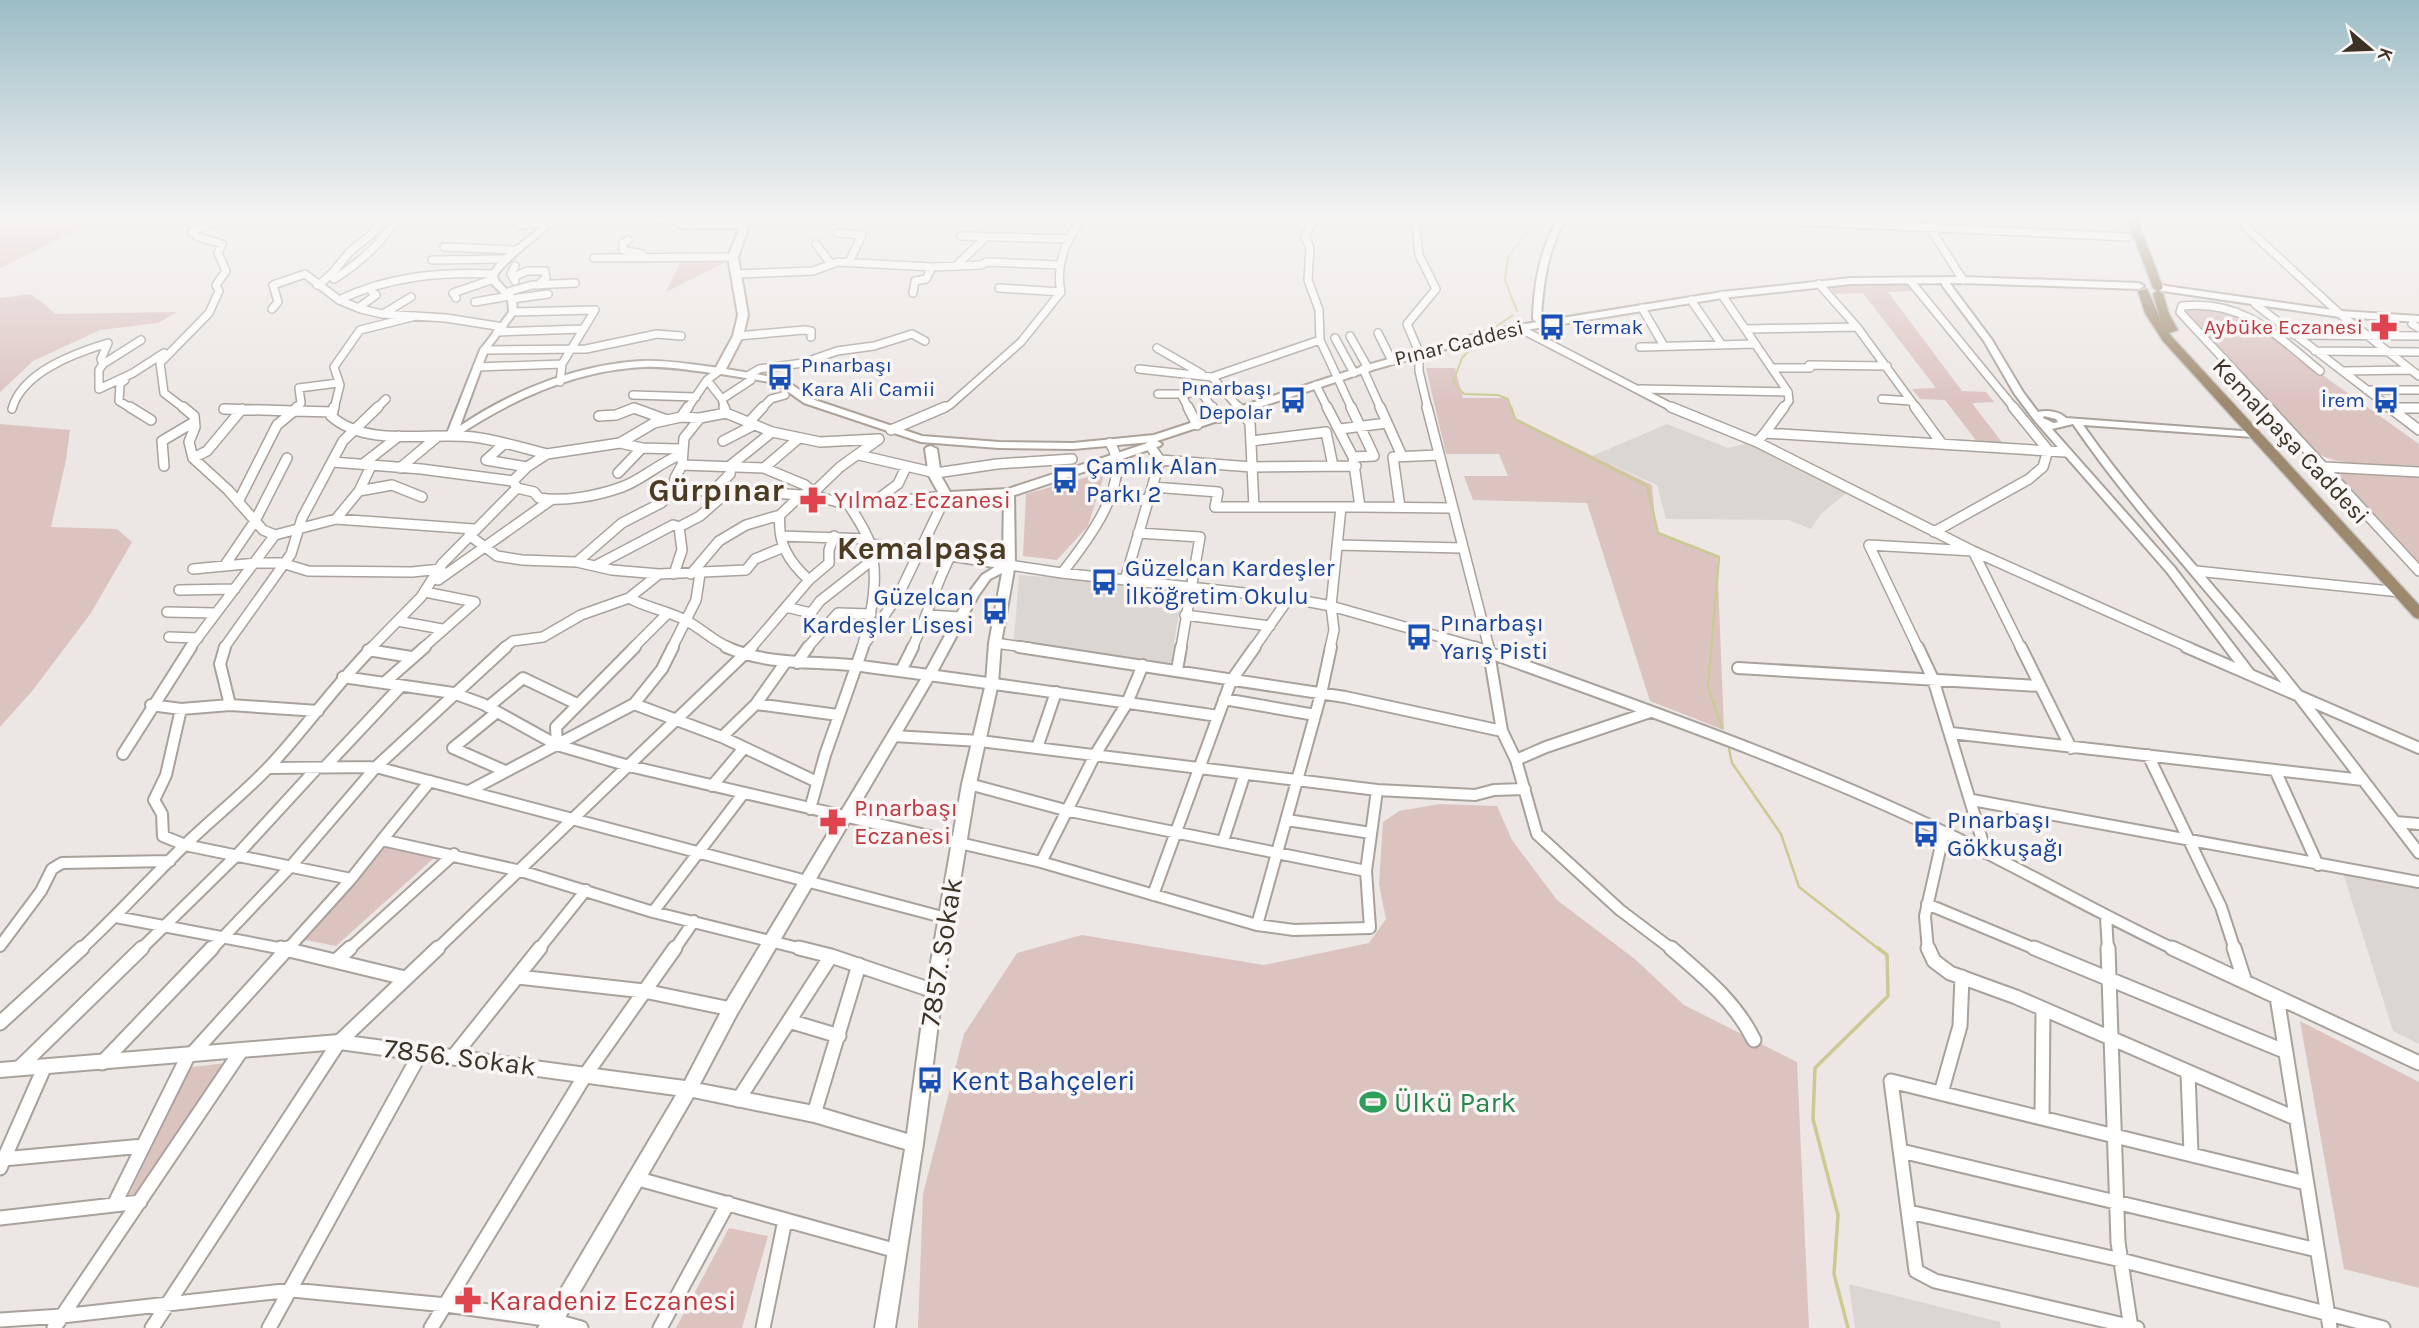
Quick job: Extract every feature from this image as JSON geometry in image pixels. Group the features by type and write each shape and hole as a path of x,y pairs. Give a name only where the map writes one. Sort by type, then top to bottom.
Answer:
{"main road":[{"path":"738,280 743,315 738,336 719,372 780,381 808,401 884,435"},
{"name":"Pınar Caddesi","path":"1154,442 1392,360 1517,327 1722,295 1818,284 1935,280"},
{"name":"Pınar Caddesi","path":"2006,280 2141,283"},
{"name":"Kemalpaşa Caddesi","path":"2140,280 2155,322 2167,339 2419,614"},
{"name":"Kemalpaşa Caddesi","path":"2154,280 2169,326 2185,347 2419,601"},
{"name":"Pınar Caddesi","path":"1818,284 1945,283 2101,287 2141,283"},
{"path":"2141,283 2159,291 2256,305"},
{"path":"2159,291 2417,324"},
{"path":"750,377 772,386 800,406 884,435 934,445 1076,450 1110,443 1154,442"},
{"name":"Pınar Caddesi","path":"946,496 1009,493 1117,459 1197,425 1241,414"},
{"path":"934,445 936,473 946,496"},
{"path":"1076,450 1081,470"},
{"path":"1066,475 1072,466 1076,450"}],"street":[{"path":"220,280 216,285 219,291 209,313 160,363 162,386 168,398 189,410 194,422 189,442 193,458 263,530 275,535 336,519 471,532 497,556 578,562 659,574 746,570 755,559 784,547"},
{"path":"272,309 278,302 272,287 274,283 284,280"},
{"path":"315,280 339,300 382,314 416,316 500,329 583,329"},
{"path":"320,286 327,280"},
{"path":"320,286 330,280"},
{"path":"339,300 366,285 387,280"},
{"path":"456,298 453,293 459,289 483,280"},
{"path":"498,280 512,294 548,294"},
{"path":"451,436 484,350 513,312 513,280"},
{"path":"538,285 543,280"},
{"path":"913,293 915,281 921,280"},
{"path":"744,491 801,495 813,493 840,467 884,435 950,405 1021,342 1061,292 1060,280"},
{"path":"1160,460 1252,467 1333,466 1374,456 1320,340 1319,310 1308,280"},
{"path":"1431,280 1436,289 1408,324 1419,352 1418,366 1438,455 1490,653 1502,731 1517,760 1538,834 1620,910 1657,934 1726,997 1744,1019 1754,1040"},
{"path":"1539,280 1537,319 1541,323"},
{"path":"2303,280 2342,316 2415,370 2419,376"},
{"path":"1945,283 1988,340 2019,393 2038,419 2171,570 2249,673"},
{"path":"475,302 538,285 575,284"},
{"path":"1818,284 1857,327 1942,444"},
{"path":"1912,284 2048,450 2048,458 2043,468 2029,479 1934,532"},
{"path":"999,288 1061,292"},
{"path":"358,308 374,299 376,295 372,292"},
{"path":"1722,295 1788,391 1789,401 1757,442"},
{"path":"382,314 411,297"},
{"path":"1691,300 1722,345"},
{"path":"2320,371 2247,313 2216,305 2182,306 2180,312 2419,570"},
{"path":"2256,305 2418,428"},
{"path":"1642,308 1664,346"},
{"path":"513,312 595,310 562,364 560,382"},
{"path":"416,316 366,327 355,335 334,368 339,373 340,395 331,416 336,424 355,430 399,436 472,437 547,454 620,443 731,465 764,468 805,485 819,497 849,505 870,541 874,591 871,614 815,781 810,809"},
{"path":"1517,327 1668,406 1757,442 1973,551 2126,622 2295,692 2419,748"},
{"path":"1745,329 1857,327"},
{"path":"738,336 804,330 811,331 811,337"},
{"path":"484,350 587,349 622,343 647,333 681,336"},
{"path":"1378,333 1392,360"},
{"path":"722,399 758,369 803,363 837,351 874,346 912,334 925,341"},
{"path":"2294,335 2419,336"},
{"path":"1350,336 1362,370 1402,456"},
{"path":"1335,338 1362,370"},
{"path":"141,340 103,364 99,370 99,389 133,373 171,349"},
{"path":"1139,369 1212,377 1320,340"},
{"path":"12,409 17,392 45,370 108,343 101,359 103,364"},
{"path":"1640,347 1755,344"},
{"path":"1157,348 1200,374 1212,377 1250,423 1254,507"},
{"path":"2315,351 2419,352"},
{"path":"1404,357 1418,366"},
{"path":"477,367 562,364"},
{"path":"451,436 499,405 560,382 618,367 643,364 719,372"},
{"path":"1772,369 1810,368 1809,365 1887,366"},
{"path":"2342,371 2415,370"},
{"path":"681,417 707,380 719,372"},
{"path":"133,373 120,384 119,401 151,420"},
{"path":"707,380 722,399 726,412"},
{"path":"238,502 277,425 301,403 299,388 338,383"},
{"path":"1313,386 1340,429 1354,461 1360,507"},
{"path":"1636,388 1788,391"},
{"path":"1158,394 1225,390"},
{"path":"2367,390 2419,390"},
{"path":"1201,392 1219,418"},
{"path":"2019,393 2055,415 2063,424"},
{"path":"1181,394 1197,425"},
{"path":"633,395 696,397"},
{"path":"723,441 752,423 771,399 785,395"},
{"path":"230,705 220,664 223,650 292,554 302,518 342,442 386,399"},
{"path":"1882,399 1911,401"},
{"path":"599,416 616,415 634,408 668,420"},
{"path":"2391,408 2419,408"},
{"path":"223,409 333,412"},
{"path":"193,458 207,451 242,409"},
{"path":"620,443 654,423 726,412 772,432 820,442 884,435"},
{"path":"2038,419 2043,413 2055,415"},
{"path":"578,562 614,528 661,503 673,492 688,427 700,418"},
{"path":"2038,419 2048,425 2077,423 2253,434"},
{"path":"164,466 162,441 194,422"},
{"path":"1340,429 1387,423"},
{"path":"2077,423 2109,471 2196,571 2295,692 2419,853"},
{"path":"2054,438 2063,424"},
{"path":"714,490 730,474 731,465 772,432"},
{"path":"1251,440 1326,432 1333,466"},
{"path":"1765,433 2065,452"},
{"path":"336,519 359,491 368,464 399,436"},
{"path":"400,468 437,437"},
{"path":"764,468 799,438"},
{"path":"1125,580 1160,460 1154,442"},
{"path":"1062,573 1096,529 1117,474 1117,459 1110,443"},
{"path":"504,444 485,460 527,467"},
{"path":"618,473 642,448"},
{"path":"859,455 936,473 1076,450"},
{"path":"425,592 442,564 515,485 527,467 547,454"},
{"path":"1401,507 1393,457 1438,455"},
{"path":"333,462 400,468 515,485 534,492 539,498 551,500 623,487 662,462 681,456"},
{"path":"225,565 255,521 287,458"},
{"path":"875,501 898,484 906,467"},
{"path":"2325,467 2419,472"},
{"path":"359,491 392,485 422,497"},
{"path":"1153,487 1218,492 1215,507 1451,508"},
{"path":"596,566 673,525 679,527 701,516 725,494 714,490 673,492"},
{"name":"7857. Sokak","path":"885,1328 946,918 969,784 992,684 995,643 1009,564 1009,493"},
{"path":"469,791 634,704 662,669 696,600 695,574 719,541 746,525 780,515 801,495"},
{"path":"860,651 892,608 923,551 946,496"},
{"name":"Pınar Caddesi","path":"849,505 946,496"},
{"path":"1107,497 1149,500"},
{"path":"0,1023 116,917 185,845 268,768 318,711 343,677 425,592 452,567 484,545 528,521 551,500"},
{"path":"1257,925 1321,694 1334,631 1331,606 1341,507"},
{"path":"780,515 778,533 784,547 794,566 809,580"},
{"path":"674,574 682,550 679,527"},
{"path":"1138,533 1200,537 1177,670"},
{"path":"123,754 151,705 275,535"},
{"path":"781,536 834,536 1062,573 1289,598 1331,606 1490,653 1762,753 1944,832 2106,917 2419,1063"},
{"path":"152,1328 339,1042 745,655 809,580 829,563 829,550 834,536"},
{"path":"1337,545 1461,548"},
{"path":"1973,551 1869,545 1933,679 1986,853"},
{"path":"1973,551 2071,748"},
{"path":"901,671 928,615 938,580 951,555"},
{"path":"786,607 811,612 820,601 871,561"},
{"path":"193,569 257,563 285,564 308,571 412,572 441,569"},
{"path":"550,1324 690,1088 731,1009 930,674 961,617 986,577 1009,564"},
{"path":"2171,570 2400,592"},
{"path":"101,1063 225,938 376,767 453,693 513,641 543,637 581,615 629,598 659,574"},
{"path":"179,590 234,589"},
{"path":"384,683 475,602 425,592"},
{"path":"629,598 666,615 686,620 717,643 745,655 791,663 856,665 930,674 1218,716"},
{"path":"1153,895 1231,681 1289,598"},
{"path":"167,612 216,613"},
{"path":"722,737 756,705 838,613 871,614"},
{"path":"556,745 556,727 666,615"},
{"path":"928,615 961,617"},
{"path":"1185,615 1270,626"},
{"path":"398,621 442,629"},
{"path":"169,638 198,638"},
{"path":"995,643 1345,697 1502,731"},
{"path":"368,650 411,657"},
{"path":"1041,862 1065,810 1127,702 1143,665"},
{"path":"1738,668 2040,686"},
{"path":"343,677 453,693 492,709 556,745 629,766 1041,862 1257,925 1294,930 1370,928 1366,871 1377,790"},
{"path":"505,771 453,748 523,678 577,704"},
{"path":"19,1068 238,854 401,686"},
{"path":"1037,748 1056,692"},
{"path":"1224,699 1315,715"},
{"path":"634,704 676,722 722,737 815,781"},
{"path":"151,705 181,709 230,705 318,711"},
{"path":"756,705 838,715"},
{"path":"181,709 166,775 155,800 162,814 163,836 185,845 351,879"},
{"path":"1517,760 1546,747 1650,712"},
{"path":"1951,733 2363,780"},
{"path":"892,736 980,741 1200,768 1244,776 1377,790 1475,796 1494,790 1525,789"},
{"path":"712,786 744,748"},
{"path":"2148,755 2221,907 2245,982"},
{"path":"268,768 376,767 946,918"},
{"path":"2275,770 2318,865"},
{"path":"1223,841 1244,776"},
{"path":"114,1205 190,1055 351,879 430,781"},
{"path":"969,784 1065,810 1366,871"},
{"path":"653,912 743,794"},
{"path":"1972,800 2419,882"},
{"path":"1287,820 1371,833"},
{"path":"2396,822 2419,824"},
{"path":"1944,832 1923,933 1935,962 1962,977 2043,1009 2295,1118"},
{"path":"382,840 520,871 653,912 773,940 831,956 934,991"},
{"path":"337,960 454,855"},
{"path":"0,946 41,891 52,869 62,863 170,861"},
{"path":"453,1057 586,890"},
{"path":"1927,904 2284,1051"},
{"path":"116,917 286,949 405,978"},
{"path":"2106,917 2113,1041 2114,1134 2115,1200 2121,1260 2133,1328 1935,1281 1916,1271 1891,1081 2114,1134 2306,1183"},
{"path":"431,1328 586,1074 694,921"},
{"path":"738,1100 831,956"},
{"path":"814,1114 859,965"},
{"path":"517,977 644,991 731,1009"},
{"path":"1941,1093 1959,1026 1962,977"},
{"path":"2277,997 2329,1321"},
{"path":"2042,1117 2043,1009"},
{"path":"789,1021 839,1036"},
{"name":"7856. Sokak","path":"0,1070 339,1042 690,1088 814,1114 914,1144"},
{"path":"58,1322 241,1051"},
{"path":"269,1328 421,1052"},
{"path":"2,1163 44,1068"},
{"path":"2188,1073 2191,1153"},
{"path":"2,1163 143,1146"},
{"path":"1900,1151 2317,1250"},
{"path":"635,1178 897,1251"},
{"path":"0,1218 140,1202"},
{"path":"660,1328 728,1203"},
{"path":"1909,1212 2121,1260 2329,1321 2383,1328"},
{"path":"763,1328 785,1220"},
{"path":"0,1320 58,1322 168,1304 292,1290 446,1305 581,1328"}],"shaded area":[{"path":"672,280 690,280 666,292"},
{"path":"1909,284 1914,291 1888,292 1962,391 1986,392 1994,402 1972,403 2004,445 1978,443 1945,400 1920,399 1912,389 1936,388 1863,293 1835,294 1830,287"},
{"path":"31,294 56,314 177,312 158,323 100,330 33,361 0,392 0,298"},
{"path":"2188,307 2245,314 2328,379 2419,444 2419,466 2351,463 2337,461 2313,451 2185,312"},
{"path":"1426,368 1455,368 1463,398 1507,398 1513,417 1652,485 1656,531 1717,555 1724,730 1650,701 1587,503 1473,500 1464,476 1508,476 1499,454 1446,454"},
{"path":"0,424 70,430 51,527 117,529 132,542 91,613 33,690 0,727"},
{"path":"1667,424 1728,448 1752,442 1850,490 1821,514 1811,529 1788,520 1666,519 1657,485 1592,456"},
{"path":"1105,472 1088,526 1057,560 1023,556 1026,494"},
{"path":"2342,473 2419,477 2419,566 2339,476"},
{"path":"1019,575 1183,588 1170,667 1014,640"},
{"name":"Ülkü Park","path":"1440,804 1497,806 1512,840 1557,900 1636,960 1684,1005 1797,1062 1809,1328 918,1328 923,1194 964,1034 1017,953 1082,935 1264,965 1369,943 1386,919 1379,884 1383,822 1399,811"},
{"path":"387,845 435,857 336,946 305,940"},
{"path":"2343,873 2419,888 2419,1044 2393,1031"},
{"path":"2300,1021 2419,1082 2419,1288 2344,1269"},
{"path":"227,1063 141,1196 128,1197 191,1067"},
{"path":"729,1228 768,1236 742,1328 676,1328"},
{"path":"1849,1284 2000,1322 2001,1328 1855,1328"}],"waterway":[{"path":"1505,280 1517,311"},
{"path":"1497,326 1513,315"},
{"path":"1479,340 1462,358 1453,382 1464,394 1498,395 1508,399 1511,409"},
{"path":"1511,407 1515,419 1647,486 1658,533 1719,557 1708,686 1722,728"},
{"path":"1729,749 1732,763 1781,834 1799,887 1880,950"},
{"path":"1848,1328 1834,1274 1838,1215 1813,1119 1815,1068 1888,996 1887,955 1878,948"}],"place":[{"name":"Termak","path":"1552,327"},
{"name":"Aybüke Eczanesi","path":"2384,327"},
{"name":"Pınarbaşı Kara Ali Camii","path":"780,377"},
{"name":"Pınarbaşı Depolar","path":"1293,400"},
{"name":"İrem","path":"2386,400"},
{"name":"Çamlık Alan Parkı 2","path":"1065,480"},
{"name":"Yılmaz Eczanesi","path":"813,500"},
{"name":"Güzelcan Kardeşler İlköğretim Okulu","path":"1104,582"},
{"name":"Güzelcan Kardeşler Lisesi","path":"995,611"},
{"name":"Pınarbaşı Yarış Pisti","path":"1419,637"},
{"name":"Pınarbaşı Eczanesi","path":"833,822"},
{"name":"Pınarbaşı Gökkuşağı","path":"1926,834"},
{"name":"Kent Bahçeleri","path":"930,1080"},
{"name":"Ülkü Park","path":"1373,1102"},
{"name":"Karadeniz Eczanesi","path":"468,1300"}],"district":[{"name":"Gürpınar","path":"716,490"},
{"name":"Kemalpaşa","path":"922,548"}]}
